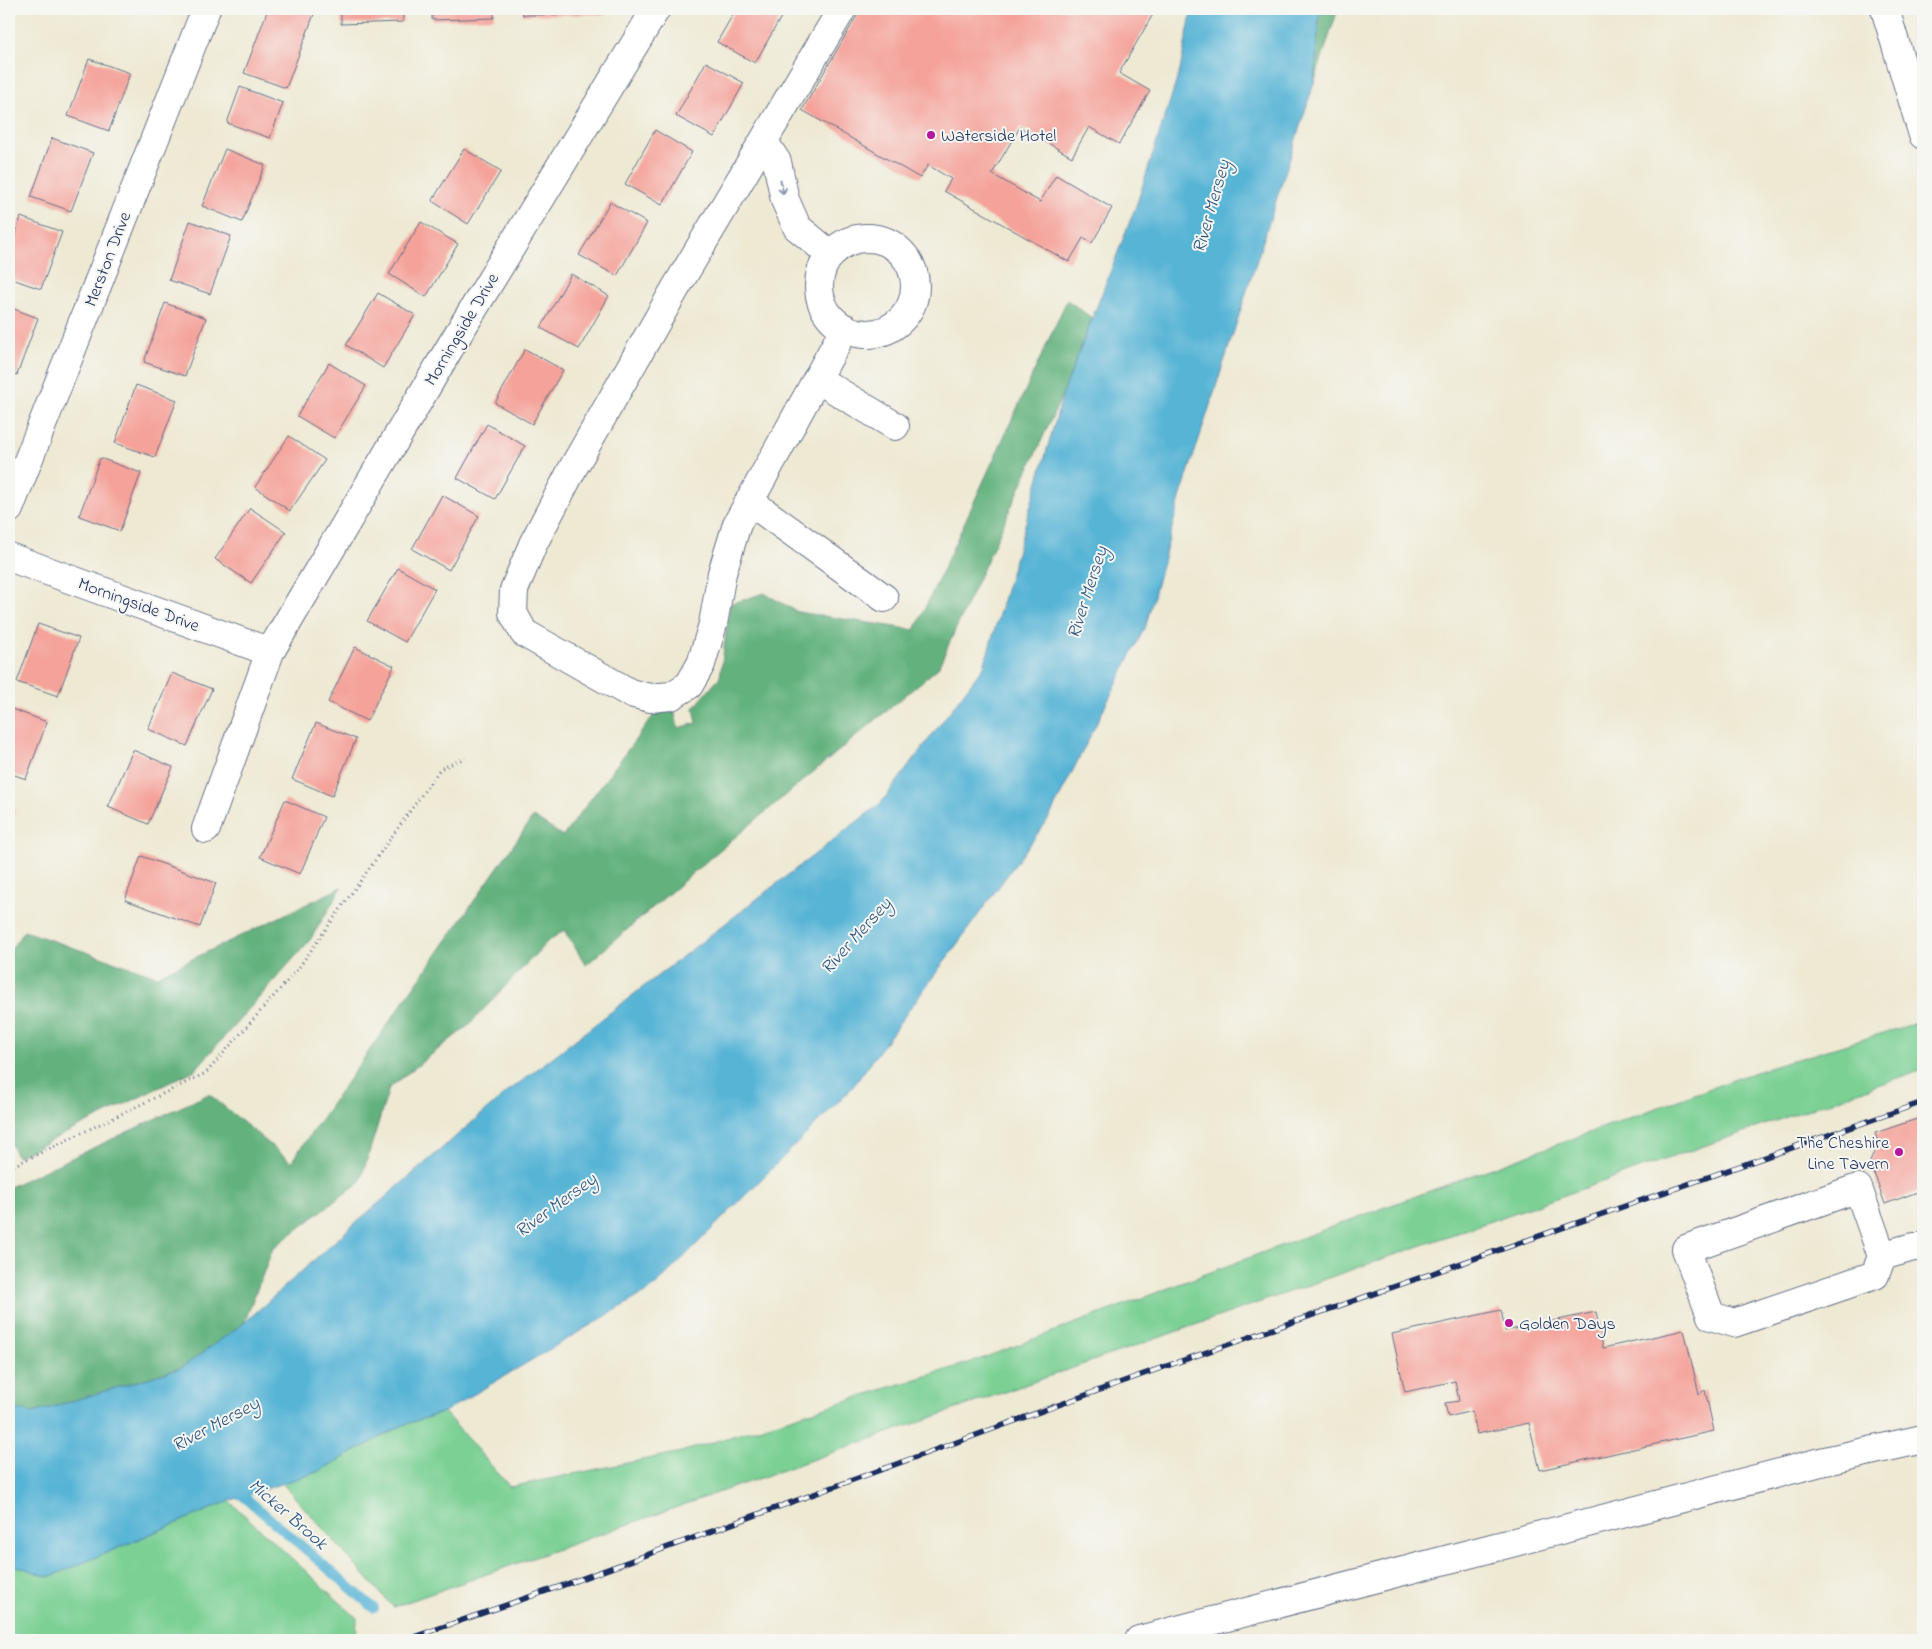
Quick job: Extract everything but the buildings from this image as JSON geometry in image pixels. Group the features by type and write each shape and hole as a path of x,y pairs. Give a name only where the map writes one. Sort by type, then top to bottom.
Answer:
{"street":[{"name":"Merston Drive","path":"9,509 206,9"},
{"name":"Morningside Drive","path":"206,829 270,652 454,341 656,9"},
{"path":"842,9 664,308 572,468 533,544 514,590 513,613 524,633 630,693 650,698 672,696 689,685 701,664 713,624 722,573 737,524 845,328"},
{"path":"1885,9 1923,135"},
{"path":"764,142 777,162 785,200 797,227 831,255"},
{"path":"858,239 873,239 888,243 901,252 910,265 915,280 914,295 909,310 899,322 886,331 870,334 854,333 845,328 828,314 821,300 819,284 822,268 831,255 843,245 858,239"},
{"path":"817,379 895,426"},
{"path":"749,501 884,598"},
{"name":"Morningside Drive","path":"9,557 270,652"},
{"path":"1858,1188 1882,1256 1875,1275 1734,1323 1711,1316 1686,1250 1858,1188"},
{"path":"1882,1256 1913,1247 1923,1248"},
{"path":"1139,1640 1821,1462 1923,1438"}],"path":[{"path":"9,1158 11,1167 206,1074 297,970 440,769 465,758"}],"green space":[{"path":"1320,9 1338,9 1314,83"},
{"path":"1067,300 1092,318 1064,391 938,668 709,859 586,965 564,930 547,942 469,1025 389,1088 360,1182 273,1248 244,1323 181,1368 33,1413 9,1408 9,1187 209,1094 291,1162 533,817 563,836 654,715 674,709 678,728 697,723 694,708 720,677 730,604 764,593 798,612 915,630"},
{"path":"342,887 310,940 195,1070 17,1157 9,1139 9,952 24,931 157,976"},
{"path":"1923,1021 1923,1069 393,1607 282,1483 317,1472 403,1425 444,1412 510,1487 681,1452 978,1360 1293,1241 1752,1073"},
{"path":"229,1501 357,1618 356,1637 347,1640 9,1640 9,1563 49,1577"}],"water":[{"name":"River Mersey","path":"1192,9 1320,9 1314,83 1180,498 1146,625 1049,818 852,1088 653,1288 444,1412 403,1425 317,1472 229,1501 49,1577 9,1563 9,1408 33,1413 181,1368 244,1323 352,1226 505,1094 881,803 984,666 1064,391 1137,203 1180,70"}],"waterway":[{"name":"Micker Brook","path":"234,1488 374,1608"}],"railway":[{"path":"405,1640 564,1585 1141,1375 1923,1102"}],"place":[{"name":"Waterside Hotel","path":"931,135"},
{"name":"The Cheshire Line Tavern","path":"1899,1152"},
{"name":"Golden Days","path":"1509,1323"}]}
